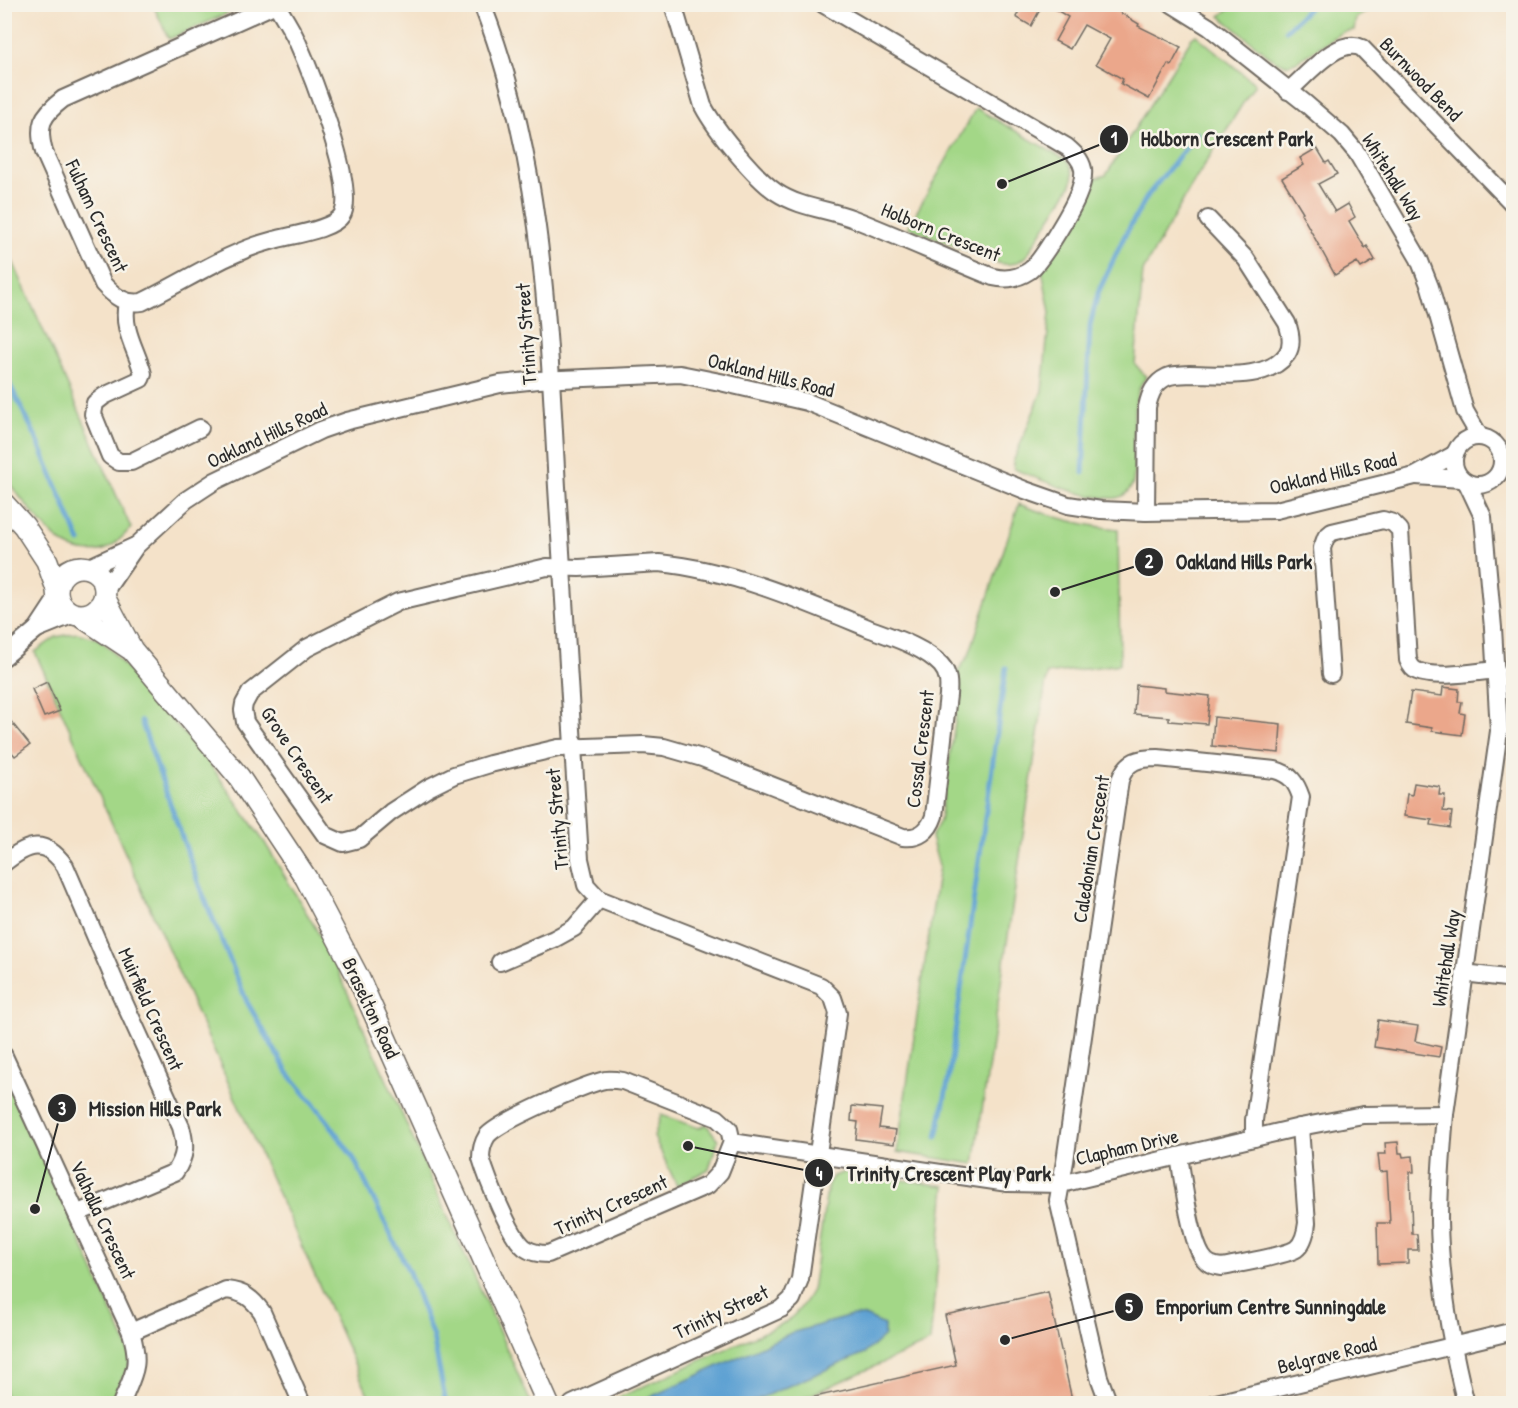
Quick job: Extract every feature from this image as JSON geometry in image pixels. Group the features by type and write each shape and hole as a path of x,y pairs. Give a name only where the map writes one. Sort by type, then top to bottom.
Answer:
{"street":[{"name":"Fulham Crescent","path":"276,4 296,40 337,150 346,195 343,214 331,224 237,252 142,302 127,303 111,293 103,284 44,152 41,139 43,119 49,110 63,99 276,4"},
{"name":"Trinity Street","path":"482,4 513,99 531,175 541,252 581,871 586,885 599,898 813,982 827,991 836,1005 838,1021 799,1286 787,1305 572,1404"},
{"name":"Holborn Crescent","path":"673,4 703,106 710,120 756,174 776,191 793,201 851,218 993,277 1009,279 1031,270 1040,260 1077,198 1082,181 1081,161 1067,147 823,4"},
{"name":"Whitehall Way","path":"1172,4 1209,27 1342,135 1357,153 1419,259 1437,308 1465,411 1487,440"},
{"name":"Burnwood Bend","path":"1288,91 1336,50 1350,45 1362,48 1514,205"},
{"path":"1146,512 1147,407 1150,394 1159,382 1175,375 1255,373 1278,364 1289,351 1291,334 1287,323 1246,259 1208,219"},
{"path":"127,303 125,319 143,375 141,379 104,396 95,403 93,414 110,456 119,462 131,462 200,428"},
{"name":"Oakland Hills Road","path":"105,595 136,546 186,500 215,481 321,430 394,409 500,384 680,375 720,382 807,402 1025,490 1068,505 1101,510 1146,512 1276,510 1415,476 1459,448"},
{"name":"Whitehall Way","path":"1459,448 1465,411"},
{"path":"1487,440 1502,456 1502,471 1481,486 1464,481 1454,466 1459,448 1473,438 1487,440 1514,446"},
{"name":"Whitehall Way","path":"1483,517 1502,471"},
{"name":"Oakland Hills Road","path":"1415,476 1464,481"},
{"name":"Whitehall Way","path":"1464,481 1483,517 1499,731 1444,1114 1439,1222 1443,1283 1452,1346 1466,1404"},
{"path":"4,504 24,526 47,561 64,608 78,615"},
{"path":"1331,674 1322,548 1324,541 1332,532 1383,520 1393,523 1400,530 1409,663 1419,672 1433,674 1496,670"},
{"path":"24,526 83,568 100,576 105,595 97,610 37,629"},
{"name":"Oakland Hills Road","path":"83,568 136,546"},
{"name":"Cossal Crescent","path":"562,568 659,563 679,565 733,578 790,596 899,640 928,655 941,665 949,682 934,816 927,829 916,837 903,837 683,752 643,745 573,748"},
{"name":"Grove Crescent","path":"562,568 547,567 398,602 307,648 250,693 243,710 245,722 325,835 343,843 359,839 410,799 454,775 558,748 573,748"},
{"path":"4,657 37,629 65,573 83,568"},
{"name":"Braselton Road","path":"105,595 132,650 239,777 306,878 359,979 548,1404"},
{"name":"Braselton Road","path":"78,615 132,650"},
{"name":"Caledonian Crescent","path":"1061,1184 1120,780 1128,764 1134,760 1158,758 1275,770 1286,774 1294,780 1298,787 1301,797 1254,1120 1254,1138"},
{"name":"Muirfield Crescent","path":"4,863 20,851 30,847 40,847 56,853 65,866 181,1127 186,1145 183,1160 175,1172 78,1213"},
{"path":"500,962 554,939 573,928 599,898"},
{"path":"1464,973 1514,979"},
{"name":"Valhalla Crescent","path":"4,1056 131,1332 137,1353 136,1369 120,1404"},
{"name":"Trinity Crescent","path":"613,1079 717,1118 729,1129 732,1142 720,1172 708,1185 548,1254 528,1250 515,1237 482,1158 481,1147 486,1137 502,1124 586,1086 613,1079"},
{"name":"Clapham Drive","path":"818,1154 1008,1183 1061,1184 1300,1127 1363,1115 1444,1114"},
{"path":"1179,1156 1197,1245 1206,1261 1214,1266 1222,1267 1277,1255 1296,1249 1305,1234 1307,1223 1300,1127"},
{"path":"732,1142 818,1154"},
{"path":"1061,1184 1058,1200 1100,1377 1109,1404"},
{"path":"131,1332 226,1290 237,1291 253,1300 262,1312 302,1404"},
{"name":"Belgrave Road","path":"1212,1404 1514,1331"}],"green space":[{"path":"1237,4 1377,5 1356,18 1354,30 1342,32 1298,61 1287,65 1275,61 1220,16"},
{"path":"153,5 247,5 169,39"},
{"path":"1196,35 1255,84 1192,185 1143,271 1135,364 1146,377 1136,400 1134,414 1133,483 1126,493 1116,498 1078,493 1014,469 1013,462 1042,391 1050,312 1042,270 1090,192 1093,179 1106,175 1191,39"},
{"path":"976,108 1066,160 1072,172 1070,187 1027,255 1014,264 998,263 908,227"},
{"path":"5,244 131,528 116,543 99,551 87,552 75,549 58,540 5,478"},
{"path":"1019,504 1068,520 1118,529 1120,664 1047,674 974,1164 897,1152 939,866 931,837 940,821 960,690 956,674 969,655"},
{"path":"77,633 98,639 107,646 207,760 265,843 315,927 338,971 531,1403 372,1403 35,652 56,637"},
{"path":"5,1077 11,1084 128,1348 130,1363 110,1403 5,1403"},
{"path":"661,1115 699,1128 706,1124 718,1140 709,1169 677,1186 654,1137"},
{"path":"845,1172 945,1186 930,1342 792,1403 604,1404 786,1322 794,1315 812,1290 828,1184 833,1176"}],"water":[{"path":"851,1316 865,1316 884,1325 884,1336 865,1353 749,1403 637,1403 791,1333"}],"building":[{"path":"1023,4 1043,4 1031,26 1016,17"},
{"path":"1047,4 1106,4 1139,24 1138,26 1181,47 1171,66 1168,64 1149,99 1121,84 1123,79 1096,64 1110,39 1084,25 1070,49 1055,41 1068,17"},
{"path":"1317,148 1326,163 1329,161 1337,174 1318,184 1335,212 1348,204 1355,217 1349,221 1375,260 1361,268 1357,262 1335,275 1301,213 1303,212 1282,178 1304,165 1300,158"},
{"path":"47,682 60,711 44,717 32,689"},
{"path":"1136,685 1164,688 1164,691 1210,696 1207,724 1169,721 1169,717 1134,714"},
{"path":"1443,687 1459,689 1458,702 1462,702 1460,713 1465,714 1462,735 1432,731 1432,728 1406,724 1411,692 1442,696"},
{"path":"4,713 30,745 15,756 4,743"},
{"path":"1214,717 1281,724 1279,753 1212,746"},
{"path":"1414,783 1440,787 1439,795 1445,795 1443,811 1452,812 1450,828 1431,825 1432,820 1404,816 1407,794 1412,795"},
{"path":"1378,1020 1418,1026 1415,1041 1441,1047 1439,1057 1374,1047"},
{"path":"852,1106 882,1109 879,1128 896,1130 894,1144 856,1139 858,1122 851,1121"},
{"path":"1398,1142 1399,1153 1402,1153 1403,1157 1413,1156 1414,1172 1410,1172 1412,1234 1417,1234 1418,1250 1408,1250 1408,1263 1378,1264 1377,1223 1390,1223 1387,1171 1380,1172 1378,1154 1386,1154 1385,1143"},
{"path":"1048,1292 1073,1404 810,1404 810,1398 956,1365 945,1315"}],"waterway":[{"path":"1286,30 1313,4"},
{"path":"1083,473 1090,325 1098,293 1124,237 1148,195 1197,134"},
{"path":"4,373 36,437 80,542"},
{"path":"937,1137 948,1082 1006,668"},
{"path":"141,721 199,885 247,1002 288,1073 327,1120 354,1159 409,1272 433,1337 446,1404"}],"place":[{"name":"Holborn Crescent Park","path":"1002,184"},
{"name":"Oakland Hills Park","path":"1055,592"},
{"name":"Trinity Crescent Play Park","path":"688,1146"},
{"name":"Mission Hills Park","path":"35,1209"},
{"name":"Emporium Centre Sunningdale","path":"1005,1340"}]}
